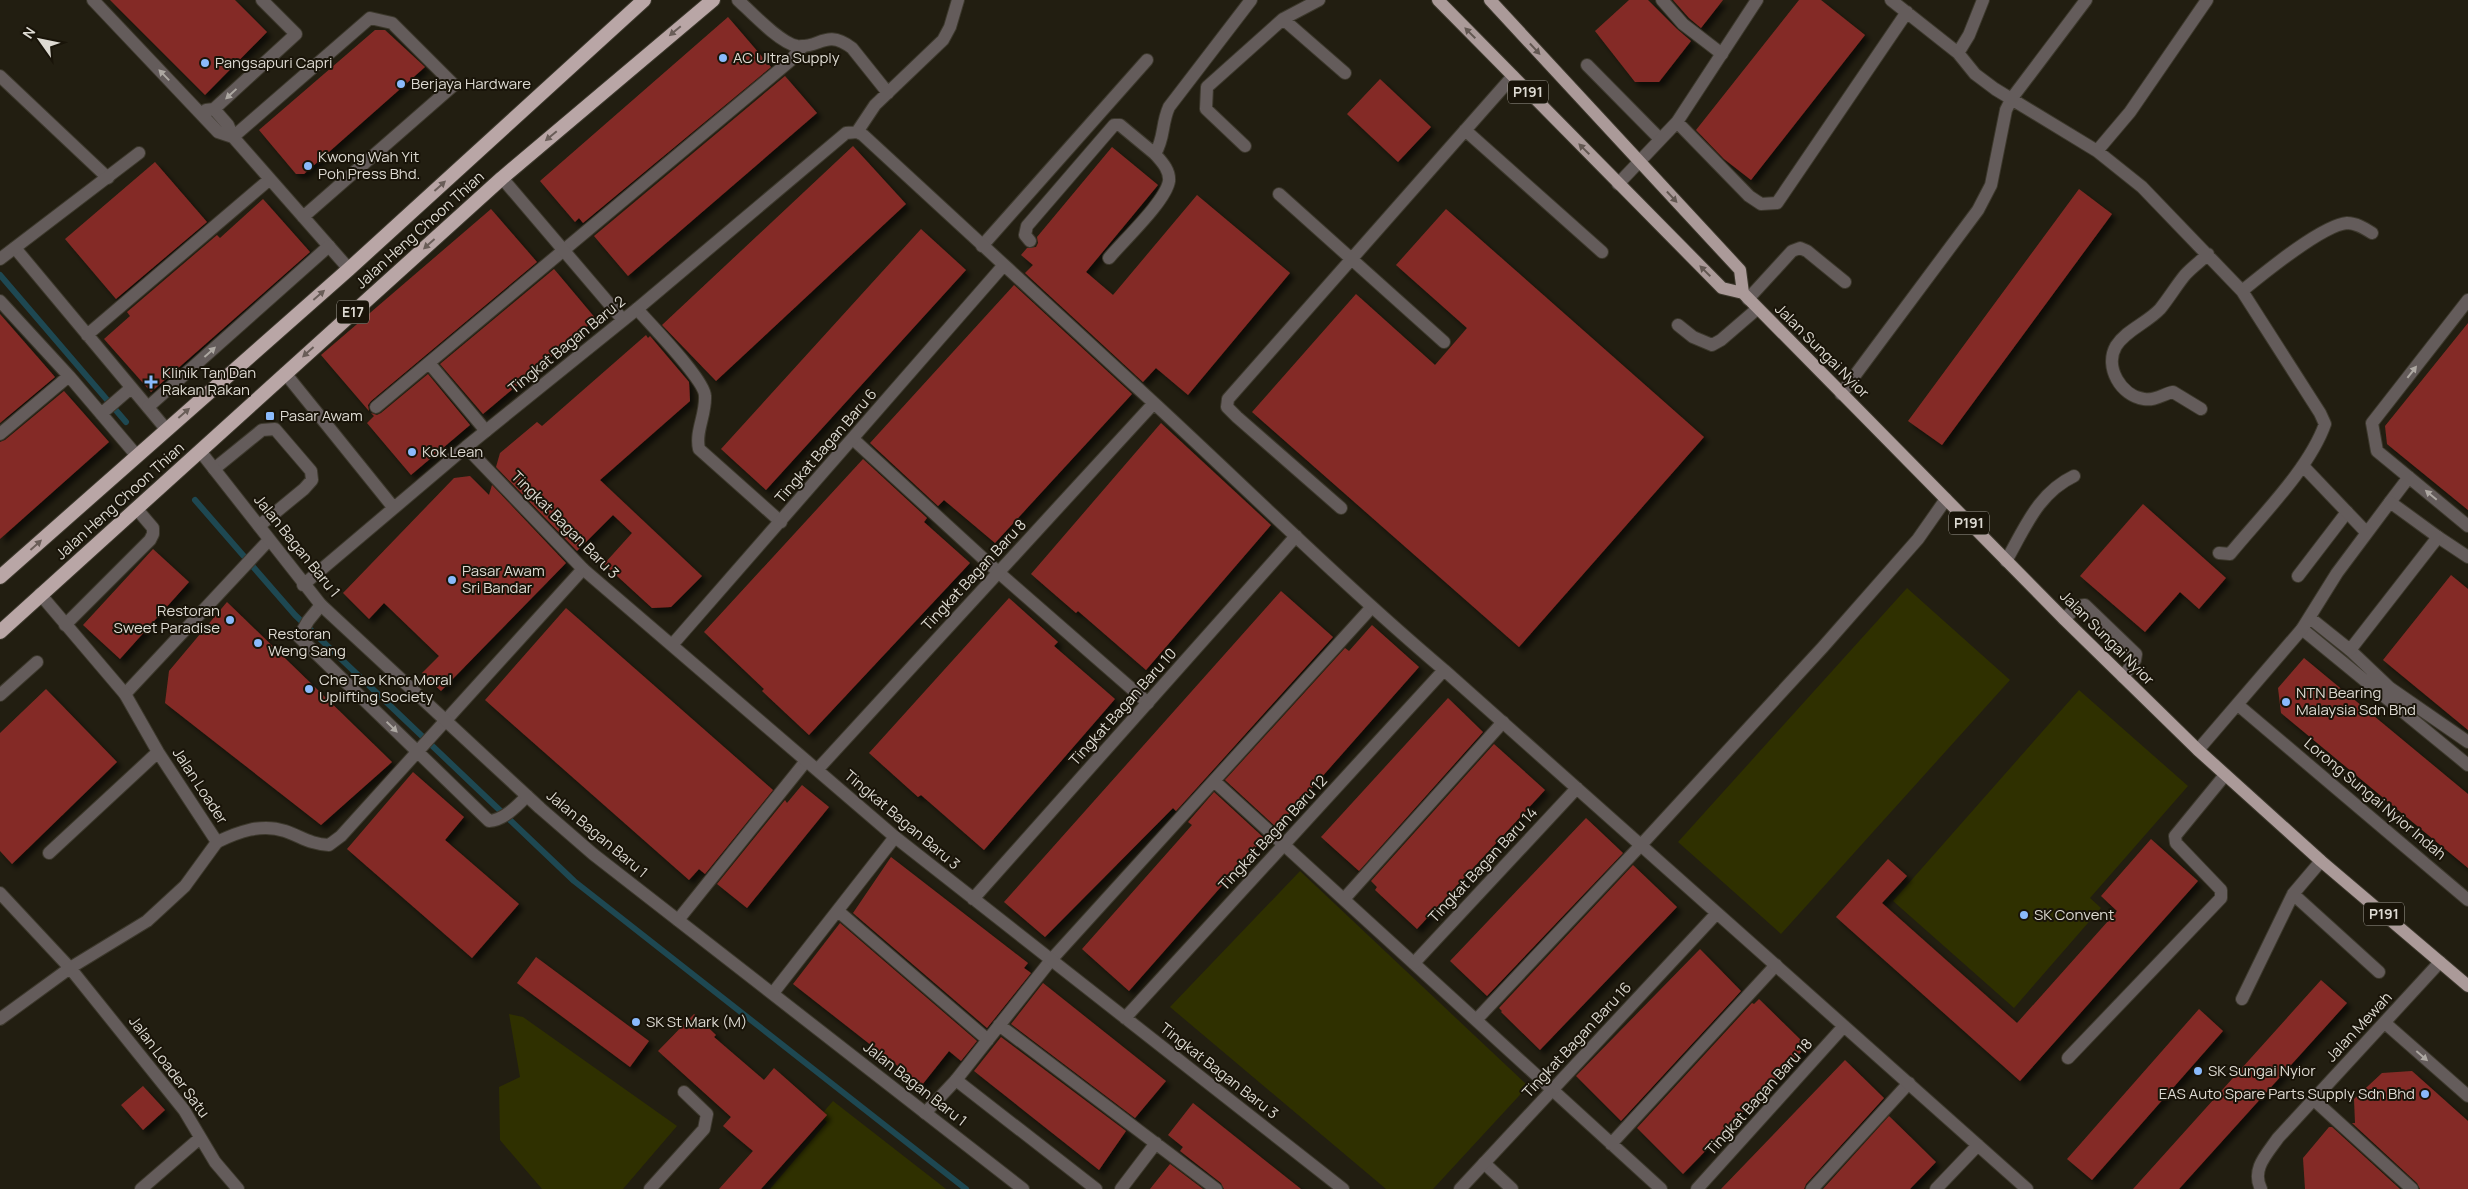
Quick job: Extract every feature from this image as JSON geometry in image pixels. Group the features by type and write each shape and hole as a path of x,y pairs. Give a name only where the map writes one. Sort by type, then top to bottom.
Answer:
{"highway":[{"name":"Jalan Heng Choon Thian","path":"0,577 349,269 644,0"},
{"name":"Jalan Heng Choon Thian","path":"0,632 502,178 713,0"}],"main road":[{"name":"P191","path":"1438,0 1722,288 1746,296"},
{"name":"P191","path":"1490,0 1740,270 1746,296"},
{"name":"Jalan Sungai Nyior","path":"1746,296 2006,561 2224,775 2321,861 2468,986"}],"street":[{"path":"93,0 218,132 234,137"},
{"path":"198,111 214,109 296,34 262,0"},
{"path":"738,0 789,43 803,46 836,38 846,44 852,48 888,93"},
{"path":"958,0 950,27 943,40 875,105 854,132 863,135 1154,403 1372,608 1503,722 2027,1189"},
{"path":"1155,154 1163,141 1163,120 1169,107 1250,0"},
{"path":"1246,146 1206,109 1207,87 1283,19 1319,0"},
{"path":"1662,0 1683,24 1722,54"},
{"path":"1618,184 1677,122 1757,0"},
{"path":"1891,0 1958,53 1975,74 2096,151 2142,187 2242,291 2325,424 2320,437 2303,466 2230,554 2219,553"},
{"path":"1958,53 1969,35 1982,0"},
{"path":"1841,394 1978,210 1990,185 2006,110 2012,98 2086,0"},
{"path":"2096,151 2130,112 2207,0"},
{"path":"1677,122 1749,196 1761,204 1778,203 1907,12"},
{"path":"234,137 370,18 392,22 454,85 303,217"},
{"path":"1283,19 1345,73"},
{"path":"376,407 565,251 790,61 803,46"},
{"path":"982,246 1147,60"},
{"path":"1587,65 1660,140"},
{"path":"0,76 108,178"},
{"path":"1341,508 1227,407 1228,399 1512,76"},
{"path":"214,109 228,124 234,137 349,269"},
{"path":"1030,241 1025,235 1027,226 1114,126 1120,125 1155,154 1165,165 1169,180 1164,195 1109,258"},
{"path":"1466,130 1602,252"},
{"name":"Tingkat Bagan Baru 2","path":"304,585 393,507 637,309 846,133 854,132"},
{"path":"0,259 139,154"},
{"path":"502,178 623,320"},
{"path":"87,335 270,179"},
{"path":"1279,194 1444,342"},
{"path":"2242,291 2291,252 2336,226 2353,224 2372,233"},
{"path":"148,407 329,246"},
{"path":"15,248 166,429"},
{"path":"1746,296 1792,251 1800,248 1807,250 1845,282"},
{"path":"2201,409 2173,392 2158,398 2144,399 2131,394 2119,384 2111,366 2115,347 2124,337 2159,310 2187,273 2208,254"},
{"name":"Tingkat Bagan Baru 6","path":"672,646 1004,266"},
{"path":"2468,300 2372,423 2377,452 2468,526"},
{"path":"0,301 102,412 137,456"},
{"path":"637,309 696,377 706,395 697,439 700,449 781,522"},
{"path":"1678,325 1693,337 1712,346 1757,309"},
{"path":"429,363 486,431"},
{"path":"285,373 393,507"},
{"path":"0,434 69,376"},
{"path":"102,412 131,388"},
{"name":"Tingkat Bagan Baru 8","path":"817,770 1154,403"},
{"path":"214,469 262,430 269,428 274,429 311,471 312,480 304,489 259,526"},
{"path":"853,440 998,572 1148,704"},
{"name":"Tingkat Bagan Baru 3","path":"466,447 583,569 895,837 1343,1189"},
{"name":"Jalan Bagan Baru 1","path":"200,451 321,605 527,796 593,854 1023,1189"},
{"path":"2303,466 2366,532"},
{"path":"2006,561 2038,504 2058,483 2074,476"},
{"path":"2198,750 2302,629 2366,532 2409,477"},
{"path":"1476,1020 1641,845 1823,647 1918,539 1946,499"},
{"path":"2390,502 2468,557"},
{"path":"65,625 150,540 153,528 136,508"},
{"path":"2298,576 2347,512"},
{"name":"Tingkat Bagan Baru 10","path":"973,899 1296,536"},
{"path":"2350,650 2438,537"},
{"path":"125,694 269,540"},
{"path":"216,842 242,830 266,828 282,830 312,844 329,845 341,836 583,569"},
{"name":"Jalan Loader","path":"0,1019 70,968 147,921 186,886 216,842 158,752 125,694 40,594"},
{"path":"321,605 299,637 419,750 490,821 496,820 514,808 527,796"},
{"path":"2064,619 2078,606 2085,605 2136,654 2135,660 2123,677"},
{"path":"926,1113 956,1080 1051,960 1372,608"},
{"path":"2310,618 2350,650 2390,688 2468,742"},
{"path":"2302,629 2468,765"},
{"path":"0,694 37,662"},
{"name":"Tingkat Bagan Baru 12","path":"1125,1018 1444,670"},
{"name":"Lorong Sungai Nyior Indah","path":"2238,705 2468,900"},
{"path":"1344,899 1503,722"},
{"path":"49,852 158,752"},
{"path":"678,920 806,761"},
{"path":"2068,1058 2221,898 2220,890 2176,844 2175,836 2224,775"},
{"path":"1214,781 1661,1189"},
{"name":"Tingkat Bagan Baru 14","path":"1414,963 1577,788"},
{"path":"773,993 895,837"},
{"path":"2242,999 2292,894 2321,861"},
{"name":"Jalan Loader Satu","path":"0,893 70,968 184,1110 215,1162 238,1189"},
{"path":"2292,894 2379,972"},
{"path":"838,911 988,1040"},
{"name":"Tingkat Bagan Baru 16","path":"1460,1189 1718,913"},
{"name":"Jalan Mewah","path":"2260,1189 2257,1180 2258,1170 2278,1138 2440,962"},
{"path":"1611,1144 1776,965"},
{"path":"2385,1023 2468,1096"},
{"path":"999,1025 1216,1189"},
{"name":"Tingkat Bagan Baru 18","path":"1698,1189 1844,1026"},
{"name":"Jalan Bagan Baru 1","path":"956,1080 1096,1189"},
{"path":"1812,1189 1909,1083"},
{"path":"650,1189 704,1129 708,1114 684,1092"},
{"path":"2313,1099 2412,1189"},
{"path":"141,1189 200,1138"},
{"path":"1121,1189 1156,1143"},
{"path":"1936,1189 1978,1145"},
{"path":"1484,1164 1512,1189"}],"shaded area":[{"path":"1907,588 2010,680 1781,934 1678,842"},
{"path":"2079,690 2188,786 2090,898 2101,908 2014,1008 1893,901"},
{"path":"1300,871 1528,1086 1433,1189 1386,1189 1170,1007"},
{"path":"509,1014 523,1017 677,1126 623,1189 542,1189 500,1140 499,1087 520,1077"},
{"path":"833,1101 946,1189 770,1189 827,1122 820,1116"}],"building":[{"name":"Pangsapuri Capri","path":"110,0 235,0 267,32 205,95"},
{"path":"1629,0 1648,0 1691,41 1659,82 1635,82 1595,31"},
{"path":"1673,0 1723,0 1701,28"},
{"path":"1799,0 1821,0 1865,35 1751,180 1724,159 1696,130"},
{"path":"728,17 771,67 583,223 579,218 575,222 540,181"},
{"path":"375,30 385,30 425,67 304,174 296,174 259,130"},
{"path":"785,76 817,113 628,276 594,236"},
{"path":"1380,79 1431,127 1398,162 1347,114"},
{"path":"853,146 906,204 716,381 662,325"},
{"path":"1112,147 1158,185 1086,272 1113,295 1197,195 1290,273 1188,395 1156,368 1143,382 1025,273 1033,265 1021,255 1027,248 1036,247 1038,243 1037,237"},
{"path":"155,162 207,222 116,299 65,239"},
{"path":"2079,189 2112,214 1942,445 1908,421"},
{"path":"263,199 310,252 151,392 104,339 130,316 127,312 217,235 220,238"},
{"path":"491,209 537,262 371,401 368,405 369,411 321,355"},
{"path":"1446,209 1704,437 1519,647 1252,412 1356,294 1435,365 1467,328 1396,265"},
{"path":"921,229 966,270 766,490 721,449"},
{"path":"554,269 596,319 483,414 440,364"},
{"path":"1014,285 1132,394 995,543 944,500 938,506 870,443"},
{"path":"0,314 55,377 0,423"},
{"path":"2468,323 2468,510 2387,444 2385,426"},
{"path":"646,335 648,338 650,336 689,382 690,401 600,480 702,576 671,607 652,608 604,564 632,533 613,515 577,551 496,467 500,453 537,422 542,426"},
{"path":"428,374 470,425 411,475 367,423 374,416 371,413 377,415 381,413"},
{"path":"64,391 109,442 0,539 0,442 5,440"},
{"path":"1161,423 1271,525 1146,670 1078,611 1076,613 1031,574"},
{"path":"863,459 927,518 924,522 970,563 809,735 762,691 764,689 704,632"},
{"name":"Pasar Awam Sri Bandar","path":"470,476 489,495 492,485 566,563 441,691 422,673 439,656 384,603 369,619 343,593 454,478"},
{"path":"2143,504 2226,578 2199,609 2180,592 2145,632 2080,576"},
{"path":"153,549 189,582 120,659 83,625"},
{"path":"2451,575 2468,589 2468,730 2383,660"},
{"path":"1281,591 1333,637 1176,811 1173,808 1045,937 1004,902"},
{"path":"1009,598 1058,642 1054,646 1115,699 984,850 921,795 918,797 869,753"},
{"path":"227,602 392,762 321,825 165,703 169,671"},
{"path":"566,608 773,790 705,874 699,869 689,880 485,700"},
{"path":"1372,625 1419,667 1282,822 1280,820 1275,826 1225,780 1345,648 1349,651"},
{"path":"2304,658 2468,794 2468,868 2281,713 2278,688"},
{"path":"46,689 117,762 12,864 0,851 0,733"},
{"path":"1448,698 1483,732 1359,871 1321,837"},
{"path":"1494,744 1545,790 1417,929 1375,890 1377,887 1371,881"},
{"path":"413,772 464,817 445,840 519,904 472,958 347,849"},
{"path":"802,785 829,807 747,908 717,884 785,800 787,803"},
{"path":"1214,792 1264,838 1129,991 1082,949 1192,825 1188,822"},
{"path":"1586,818 1623,853 1487,996 1450,961"},
{"path":"2151,839 2198,881 2020,1081 1836,917 1888,859 1907,876 1882,903 2017,1023 2117,911 2101,896"},
{"path":"891,857 1028,963 1024,968 1031,973 987,1028 853,913"},
{"path":"1633,865 1677,907 1540,1050 1499,1008"},
{"path":"840,923 977,1041 961,1061 949,1051 922,1085 793,984"},
{"path":"1700,949 1741,991 1621,1121 1576,1076"},
{"path":"536,957 649,1041 630,1067 517,983"},
{"path":"2321,980 2347,1003 2179,1189 2133,1189"},
{"path":"1043,983 1166,1081 1135,1118 1011,1024"},
{"path":"1759,999 1807,1046 1683,1174 1637,1128 1752,1003 1754,1004"},
{"path":"2199,1009 2223,1031 2092,1180 2067,1159"},
{"path":"694,1014 716,1035 714,1037 764,1080 774,1068 827,1115 761,1189 719,1189 753,1151 723,1126 731,1117 658,1051"},
{"path":"1001,1037 1126,1131 1099,1170 974,1071"},
{"path":"1845,1060 1884,1098 1806,1184 1804,1189 1721,1189"},
{"path":"2412,1071 2468,1121 2468,1189 2420,1189 2417,1183 2352,1123 2355,1123 2354,1099 2382,1073"},
{"path":"143,1086 165,1110 143,1130 121,1105"},
{"path":"1193,1103 1301,1189 1224,1189 1221,1183 1180,1151 1183,1147 1168,1135"},
{"path":"1889,1116 1936,1162 1910,1189 1823,1189"},
{"path":"2329,1127 2332,1127 2400,1189 2305,1189 2303,1158"},
{"path":"1170,1164 1203,1189 1150,1189"}],"waterway":[{"path":"0,275 126,422"},
{"path":"195,500 295,615 574,881 966,1189"}],"place":[{"name":"AC Ultra Supply","path":"723,58"},
{"name":"Pangsapuri Capri","path":"205,63"},
{"name":"Berjaya Hardware","path":"401,84"},
{"name":"Kwong Wah Yit Poh Press Bhd.","path":"308,166"},
{"name":"Klinik Tan Dan Rakan Rakan","path":"151,382"},
{"name":"Pasar Awam","path":"270,416"},
{"name":"Kok Lean","path":"412,452"},
{"name":"Pasar Awam Sri Bandar","path":"452,580"},
{"name":"Restoran Sweet Paradise","path":"230,620"},
{"name":"Restoran Weng Sang","path":"258,643"},
{"name":"Che Tao Khor Moral Uplifting Society","path":"309,689"},
{"name":"NTN Bearing Malaysia Sdn Bhd","path":"2286,702"},
{"name":"SK Convent","path":"2024,915"},
{"name":"SK St Mark (M)","path":"636,1022"},
{"name":"SK Sungai Nyior","path":"2198,1071"},
{"name":"EAS Auto Spare Parts Supply Sdn Bhd","path":"2425,1094"}]}
